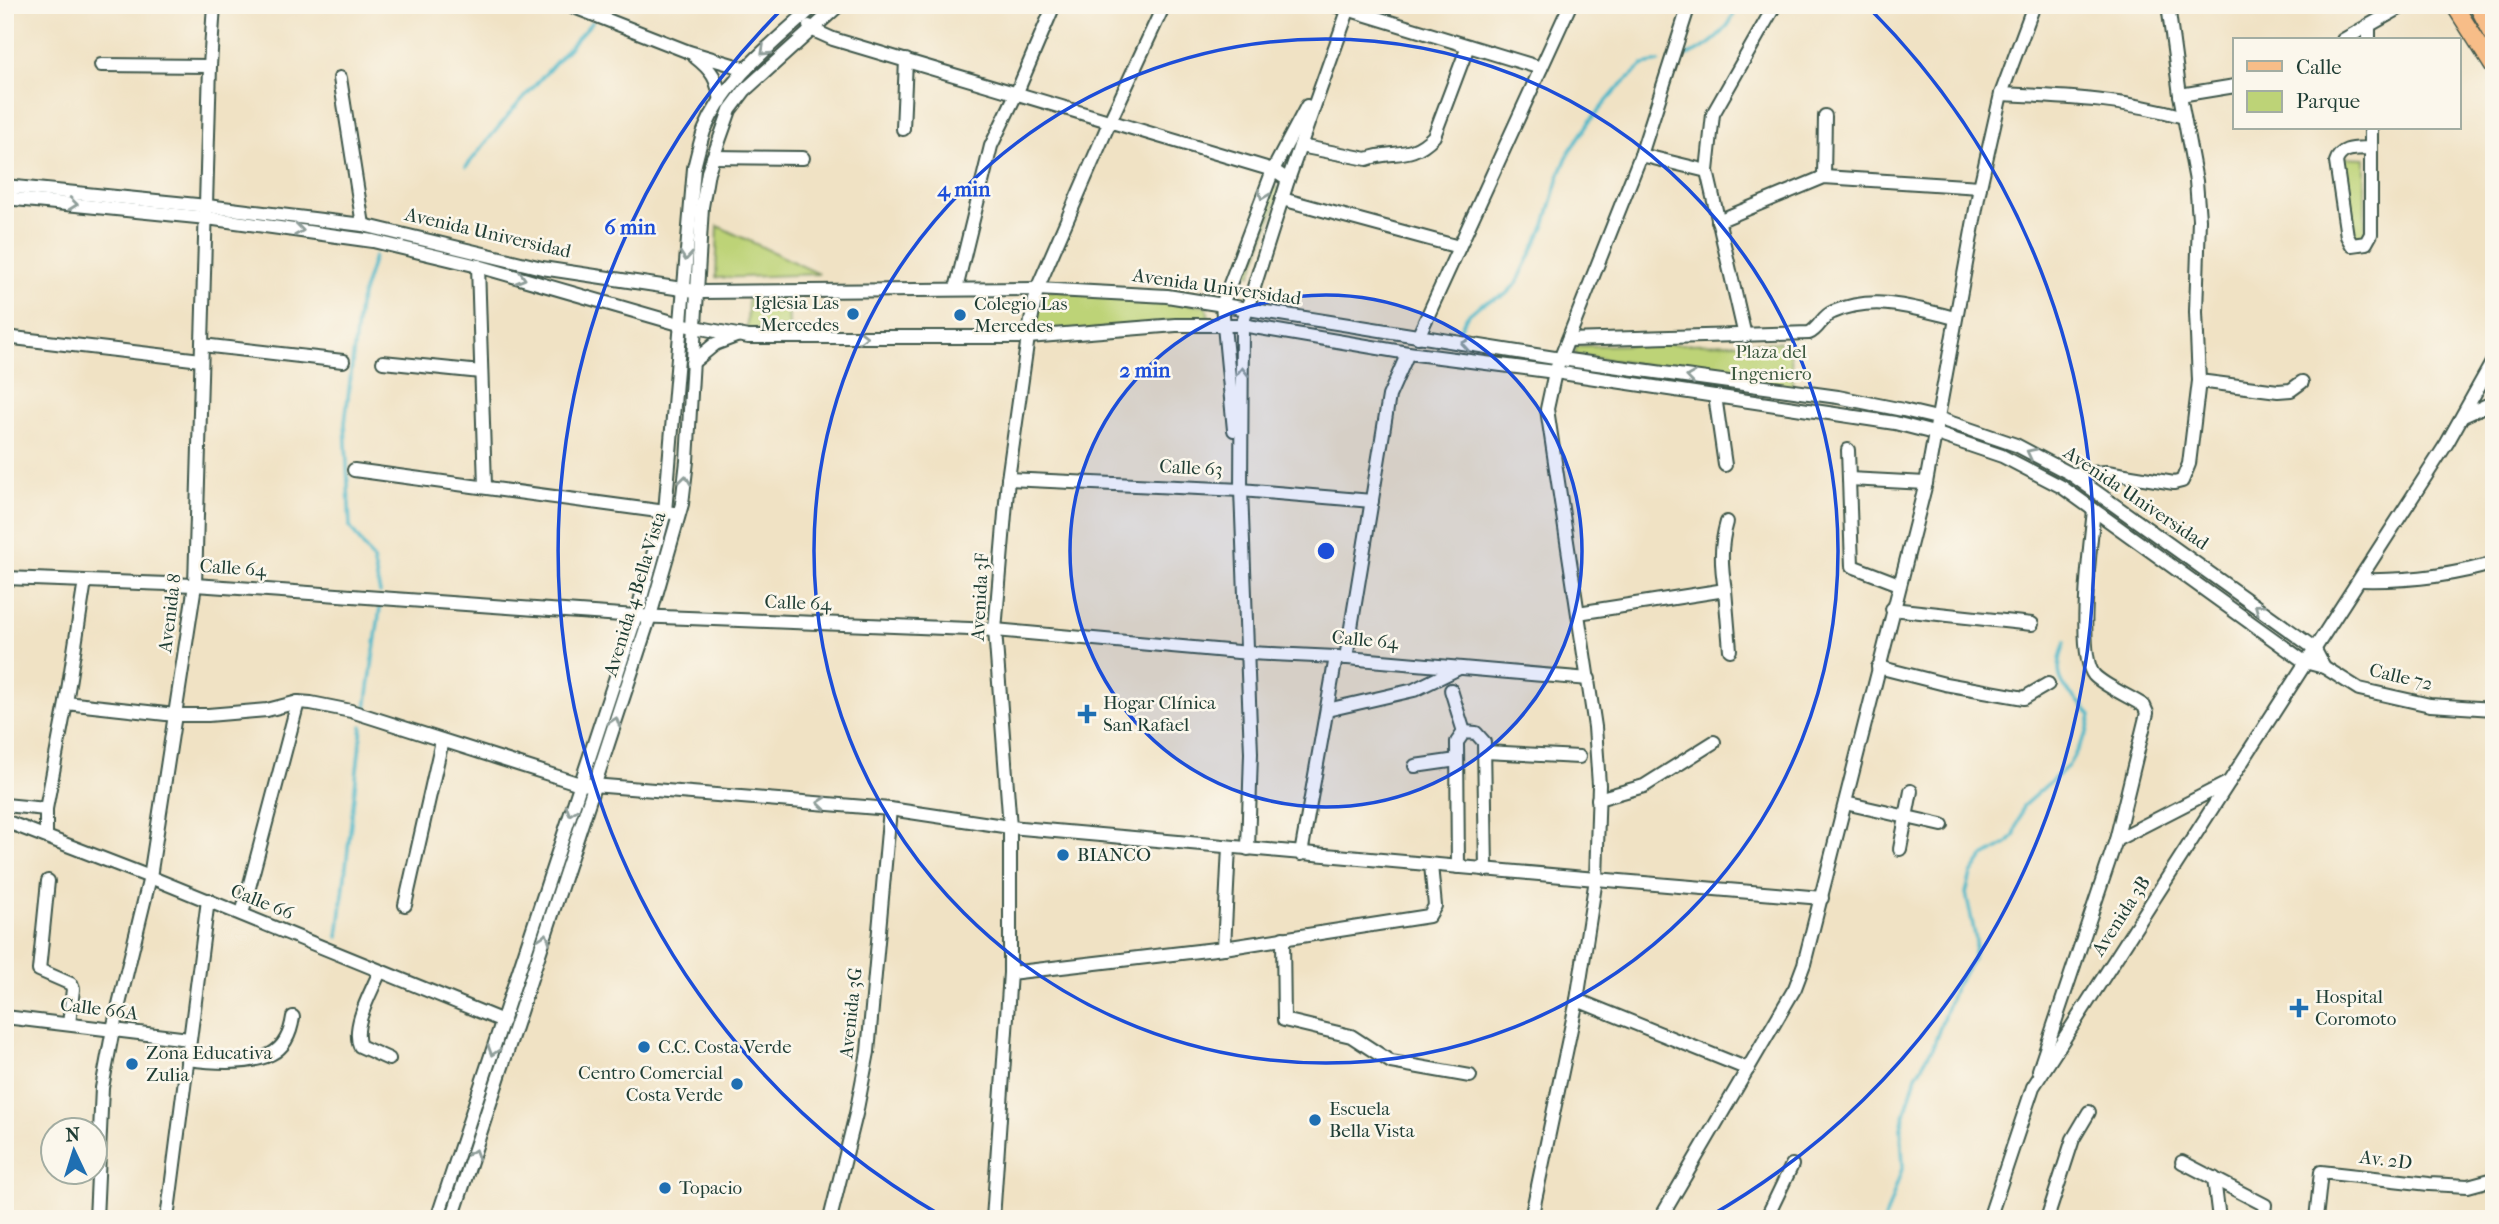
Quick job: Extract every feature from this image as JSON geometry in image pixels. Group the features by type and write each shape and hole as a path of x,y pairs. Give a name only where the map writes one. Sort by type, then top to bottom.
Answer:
{"main road":[{"path":"2454,5 2494,68"},
{"path":"2477,5 2494,37"}],"street":[{"name":"Avenida 8","path":"96,1219 102,1088 113,1029 150,877 195,585 214,5"},
{"path":"569,5 689,52 746,69"},
{"name":"Avenida 4 Bella Vista","path":"452,1219 587,784 665,512 694,168 705,130 721,101 746,69 815,5"},
{"name":"Avenida 4 Bella Vista","path":"438,1219 503,1021 650,616 680,514 687,461 702,207 708,172 730,110 745,90 839,5"},
{"path":"956,289 991,146 1054,5"},
{"name":"Avenida 3F","path":"993,1219 1010,973 1010,827 995,630 1008,479 1028,337 1037,289 1164,5"},
{"path":"1334,5 1349,7 1541,68"},
{"path":"1418,337 1570,5"},
{"path":"1531,1219 1577,1000 1596,878 1598,799 1595,727 1589,679 1547,409 1555,372 1641,155 1689,5"},
{"path":"1745,335 1707,171 1713,114 1775,5"},
{"path":"1660,1219 1795,988 1822,898 1892,609 1926,483 1980,187 2001,94 2034,5"},
{"path":"2071,474 2107,472 2165,483 2182,481 2189,464 2199,381 2196,312 2199,219 2196,181 2180,95 2168,5"},
{"path":"2347,38 2405,5"},
{"path":"1248,849 1251,753 1241,490 1242,325 1288,180 1349,7"},
{"path":"801,18 813,30 1273,170 1288,180"},
{"path":"2369,26 2369,38"},
{"path":"1300,146 1367,159 1403,155 1425,145 1434,136 1468,46"},
{"path":"689,52 709,68 718,84 721,101"},
{"path":"903,128 906,60"},
{"path":"101,65 210,66"},
{"path":"1241,490 1222,305 1273,170 1327,68"},
{"path":"340,78 363,225"},
{"path":"2180,95 2233,86"},
{"path":"2001,94 2117,101 2184,117"},
{"path":"1824,177 1825,116"},
{"path":"2371,130 2371,148 2371,234 2366,243 2352,245 2347,236 2336,162 2338,154 2345,150 2371,148"},
{"path":"1641,155 1707,171"},
{"path":"713,157 803,158"},
{"path":"1718,221 1824,177 1980,187"},
{"name":"Avenida Universidad","path":"5,186 207,212 373,241 478,266 679,324 748,337 1028,337 1176,325 1242,325 1408,353 1895,422 2002,456 2062,487 2305,662"},
{"name":"Avenida Universidad","path":"5,198 363,225 542,268 698,291 1037,289 1167,296 1561,359 1838,397 1937,418 2016,445 2071,474 2314,648"},
{"path":"1282,199 1459,247"},
{"path":"478,266 485,486"},
{"path":"1568,340 1809,333 1815,331 1821,321 1834,311 1874,302 1891,302 1955,318"},
{"path":"692,363 715,344 739,335"},
{"path":"5,337 201,360"},
{"path":"202,345 343,361"},
{"path":"1301,854 1327,710 1341,657 1372,501 1389,396 1408,353"},
{"name":"Avenida 3B","path":"1989,1219 2033,1087 2360,580 2463,416 2494,359"},
{"path":"383,362 481,372"},
{"path":"2199,381 2278,391 2291,390 2302,382"},
{"path":"1715,396 1725,465"},
{"path":"2463,416 2494,402"},
{"path":"1848,450 1852,566 1899,584"},
{"path":"354,470 680,514"},
{"name":"Calle 63","path":"1008,479 1241,490 1372,501"},
{"path":"1849,479 1926,483"},
{"path":"2033,1087 2116,840 2147,713 2144,706 2095,676 2087,664 2085,649 2094,510"},
{"path":"1727,522 1721,541 1720,562 1730,650"},
{"path":"2360,580 2389,580 2494,564"},
{"name":"Calle 64","path":"5,579 195,585 636,616 995,630 1589,679"},
{"path":"46,836 46,809 86,581"},
{"path":"1578,613 1725,590"},
{"path":"1892,609 2032,624"},
{"path":"2314,648 2324,667"},
{"name":"Calle 72","path":"2305,662 2324,667 2359,689 2430,705 2494,709"},
{"path":"1878,667 1945,684 2024,698 2048,684"},
{"path":"1327,710 1414,690 1461,668"},
{"path":"1451,690 1464,732"},
{"path":"66,704 175,715 208,715 257,711 298,702 351,711 587,784 890,809 1010,827 1301,854 1822,898"},
{"path":"242,914 298,702"},
{"path":"1464,732 1476,733 1484,742 1486,870"},
{"path":"1458,867 1457,742 1464,732"},
{"path":"405,905 442,741"},
{"path":"1598,799 1644,786 1714,742"},
{"path":"1485,752 1579,757"},
{"path":"1415,766 1457,760"},
{"path":"2116,840 2231,781"},
{"path":"1900,849 1911,791"},
{"path":"1845,803 1942,825"},
{"path":"5,805 46,809"},
{"name":"Avenida 3G","path":"830,1219 868,1052 890,809"},
{"name":"Calle 66","path":"5,821 503,1021"},
{"path":"1224,948 1228,847"},
{"path":"1010,973 1224,948 1429,916 1434,906 1431,865"},
{"path":"48,881 39,970 71,984 73,989 69,1024"},
{"path":"167,1219 208,901"},
{"path":"1283,938 1284,1020 1351,1036 1391,1062 1470,1076"},
{"path":"380,971 357,1029 357,1040 360,1046 389,1059"},
{"path":"1577,1000 1748,1069"},
{"name":"Calle 66A","path":"5,1017 189,1039"},
{"path":"187,1059 215,1062 271,1054 288,1037 293,1017"},
{"path":"2047,1219 2073,1139 2089,1112"},
{"path":"2182,1162 2265,1205 2263,1219"},
{"path":"1766,1219 1792,1165"},
{"name":"Av. 2D","path":"2316,1219 2321,1171 2468,1186 2494,1179"},
{"path":"2214,1178 2219,1219"},
{"path":"2055,1199 2056,1219"}],"green space":[{"path":"2341,157 2365,158 2365,236 2354,239"},
{"path":"1272,186 1281,189 1251,275 1239,270"},
{"path":"718,226 819,274 716,278"},
{"path":"1037,289 1206,306 1209,317 1028,337"},
{"path":"788,297 789,330 747,329 748,299"},
{"name":"Plaza del Ingeniero","path":"1790,342 1793,386 1575,355 1576,346"}],"waterway":[{"path":"603,9 606,5"},
{"path":"1685,56 1710,44 1730,22 1736,5"},
{"path":"466,167 510,113 592,22"},
{"path":"1457,334 1467,316 1481,304 1505,295 1517,283 1545,225 1569,152 1590,121 1618,88 1643,65 1659,62"},
{"path":"374,257 359,305 345,423 350,527 373,560 380,593"},
{"path":"366,709 380,608"},
{"path":"1885,1219 1903,1166 1901,1127 1916,1076 1933,1047 1954,988 1973,958 1976,940 1966,893 1971,874 1982,858 2007,844 2014,836 2023,806 2068,766 2087,733 2091,715 2067,690 2060,675 2059,667 2065,642"},
{"path":"338,937 362,726"}],"place":[{"name":"Iglesia Las Mercedes","path":"853,314"},
{"name":"Colegio Las Mercedes","path":"960,315"},
{"name":"Hogar Clínica San Rafael","path":"1087,714"},
{"name":"BIANCO","path":"1063,855"},
{"name":"Hospital Coromoto","path":"2299,1008"},
{"name":"C.C. Costa Verde","path":"644,1047"},
{"name":"Zona Educativa Zulia","path":"132,1064"},
{"name":"Centro Comercial Costa Verde","path":"737,1084"},
{"name":"Escuela Bella Vista","path":"1315,1120"},
{"name":"Topacio","path":"665,1188"}]}
